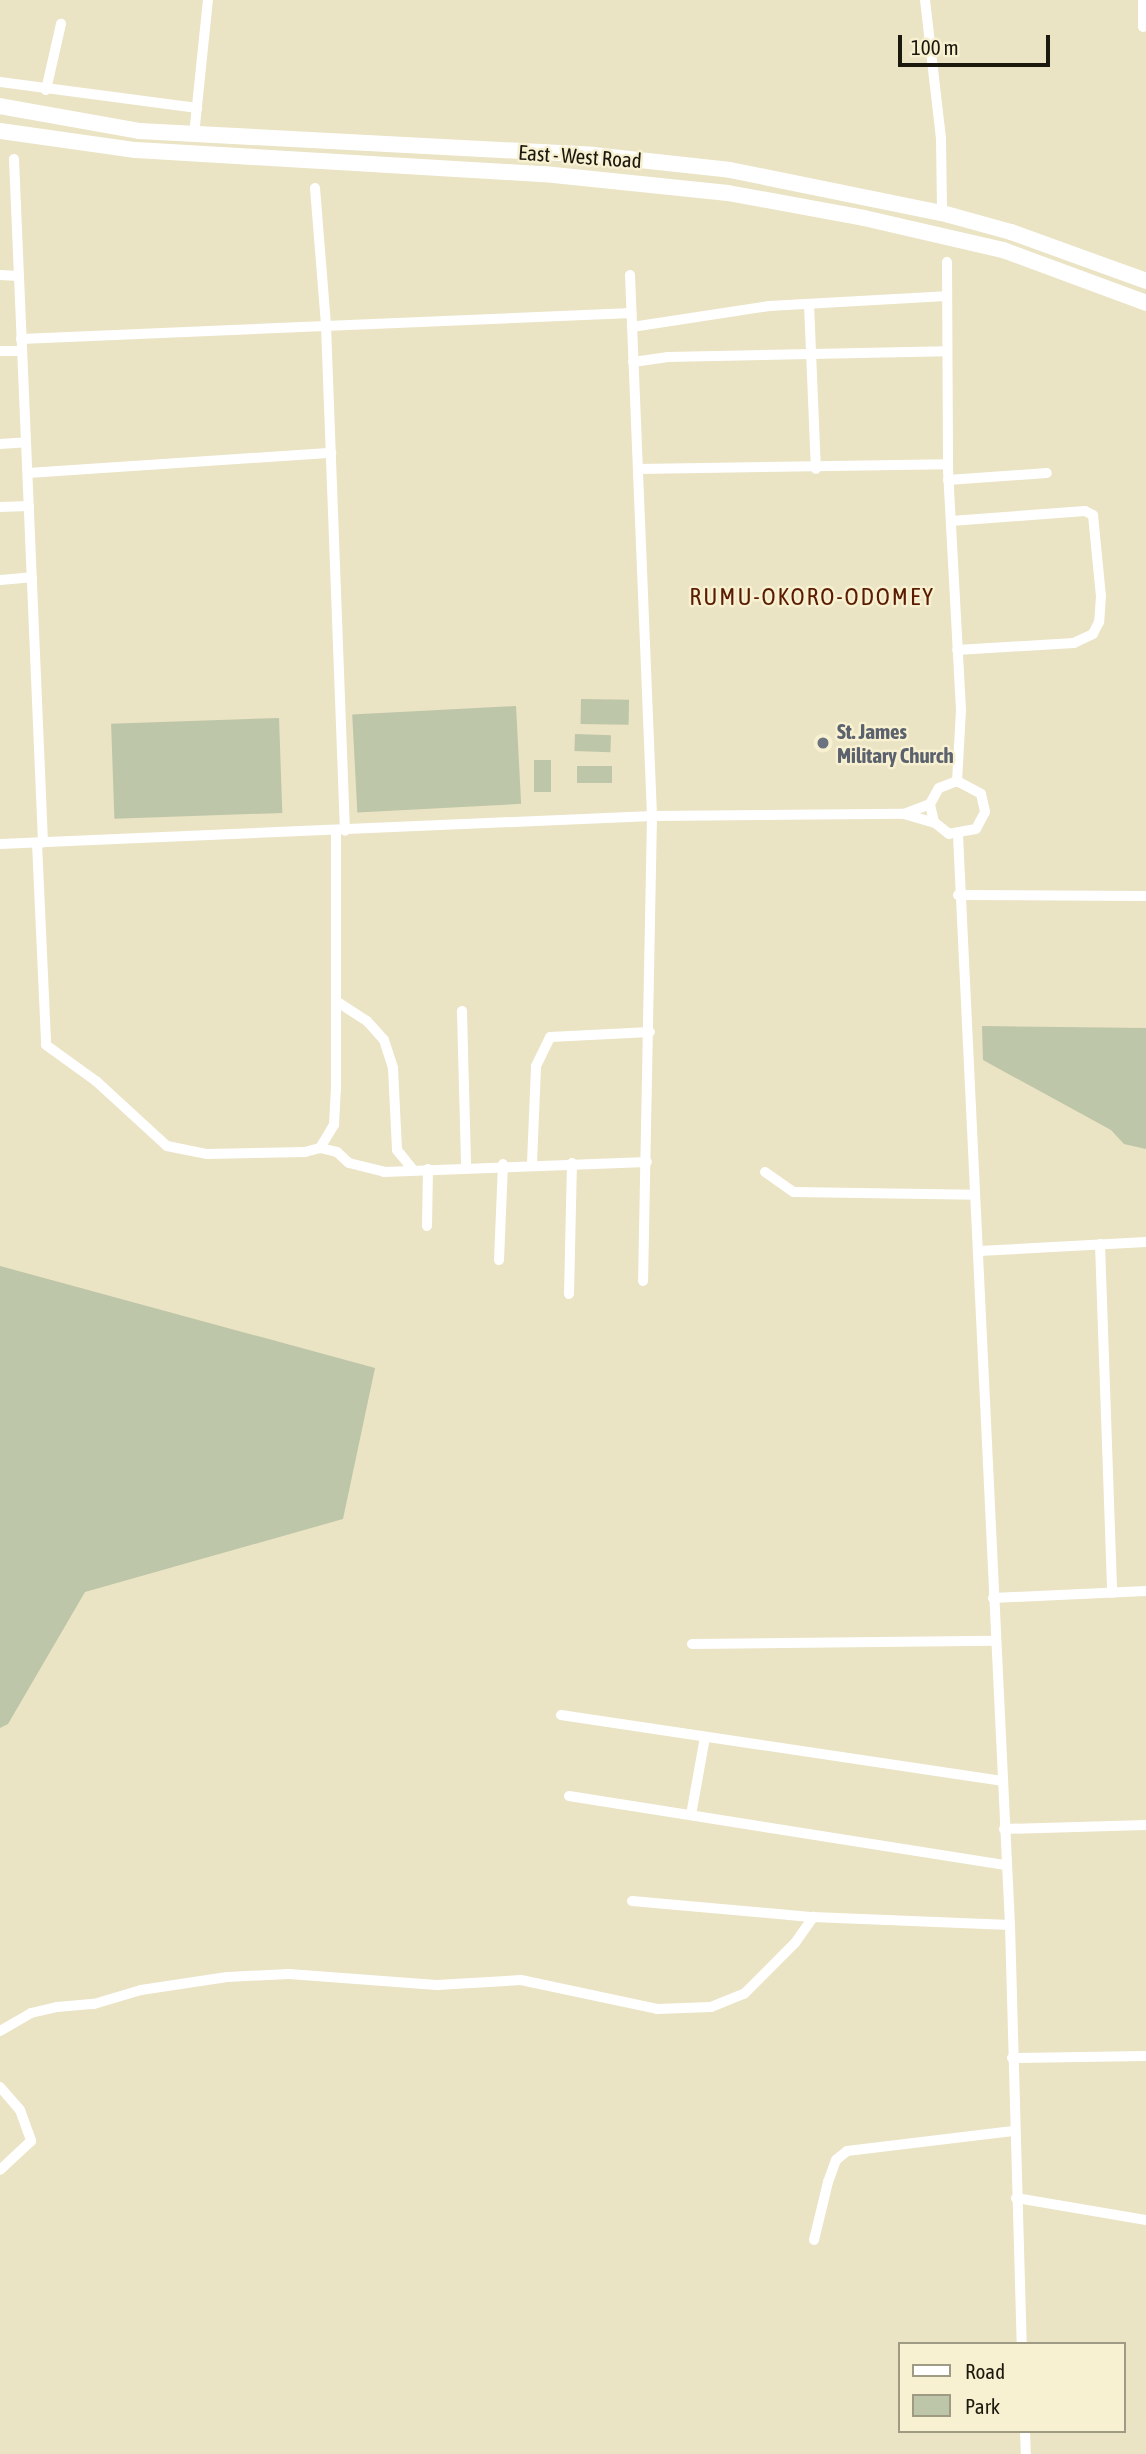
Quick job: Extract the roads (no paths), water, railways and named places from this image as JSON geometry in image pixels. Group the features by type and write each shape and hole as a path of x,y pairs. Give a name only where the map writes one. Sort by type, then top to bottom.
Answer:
{"main road":[{"name":"East - West Road","path":"0,107 83,124 194,135 545,153 730,170 942,213 1011,232 1146,281"},
{"name":"East - West Road","path":"4,131 136,150 544,174 728,192 864,218 1003,250 1146,303"},
{"path":"544,174 545,153"}],"street":[{"path":"194,135 208,0"},
{"path":"925,0 942,139 942,213"},
{"path":"1143,0 1143,27"},
{"path":"46,90 61,24"},
{"path":"0,82 197,108"},
{"path":"14,159 49,1052 96,1081 155,1137 181,1152 304,1152 320,1148 337,1152 349,1163 384,1172 503,1164 647,1161"},
{"path":"315,188 326,326 331,453 340,831 334,1125 320,1148"},
{"path":"947,262 948,480 961,710 957,781"},
{"path":"0,275 19,276"},
{"path":"630,275 652,816 650,1032 643,1281"},
{"path":"632,327 693,314 946,296"},
{"path":"809,304 816,469"},
{"path":"22,339 631,313"},
{"path":"0,351 22,351"},
{"path":"633,362 946,351"},
{"path":"0,444 26,442"},
{"path":"28,473 331,453"},
{"path":"638,469 816,469 948,464"},
{"path":"948,480 1047,473"},
{"path":"0,507 29,506"},
{"path":"951,521 1084,511 1093,515 1101,596 1099,622 1093,634 1074,643 957,650"},
{"path":"0,580 32,577"},
{"path":"0,844 652,816 904,814 935,823 958,835 976,829 985,803 975,787 957,781 939,788 930,804 904,814"},
{"path":"930,804 935,823"},
{"path":"958,835 958,895 979,1251 1010,1925 1013,2130 1022,2342"},
{"path":"958,895 1146,896"},
{"path":"335,1001 367,1021 384,1040 393,1068 397,1150 413,1170"},
{"path":"462,1011 466,1166"},
{"path":"532,1163 536,1066 550,1037 650,1032"},
{"path":"569,1294 572,1163"},
{"path":"499,1260 503,1164"},
{"path":"427,1226 428,1169"},
{"path":"765,1172 793,1192 975,1195"},
{"path":"979,1251 1146,1242"},
{"path":"1100,1244 1112,1593"},
{"path":"993,1598 1146,1591"},
{"path":"692,1644 995,1641"},
{"path":"561,1715 1002,1781"},
{"path":"691,1815 705,1737"},
{"path":"569,1796 1006,1866"},
{"path":"1004,1829 1146,1825"},
{"path":"632,1901 813,1917 1010,1925"},
{"path":"0,2031 31,2013 57,2007 94,2004 186,1983 289,1974 437,1985 521,1980 657,2009 711,2007 744,1994 795,1943 813,1917"},
{"path":"1012,2058 1146,2056"},
{"path":"0,2087 20,2110 31,2141 0,2170"},
{"path":"814,2240 836,2160 847,2151 1013,2130"},
{"path":"1016,2198 1146,2220"},
{"path":"1025,2433 1026,2454"}],"place":[{"name":"St. James Military Church","path":"823,743"}],"district":[{"name":"RUMU-OKORO-ODOMEY","path":"812,597"}]}
